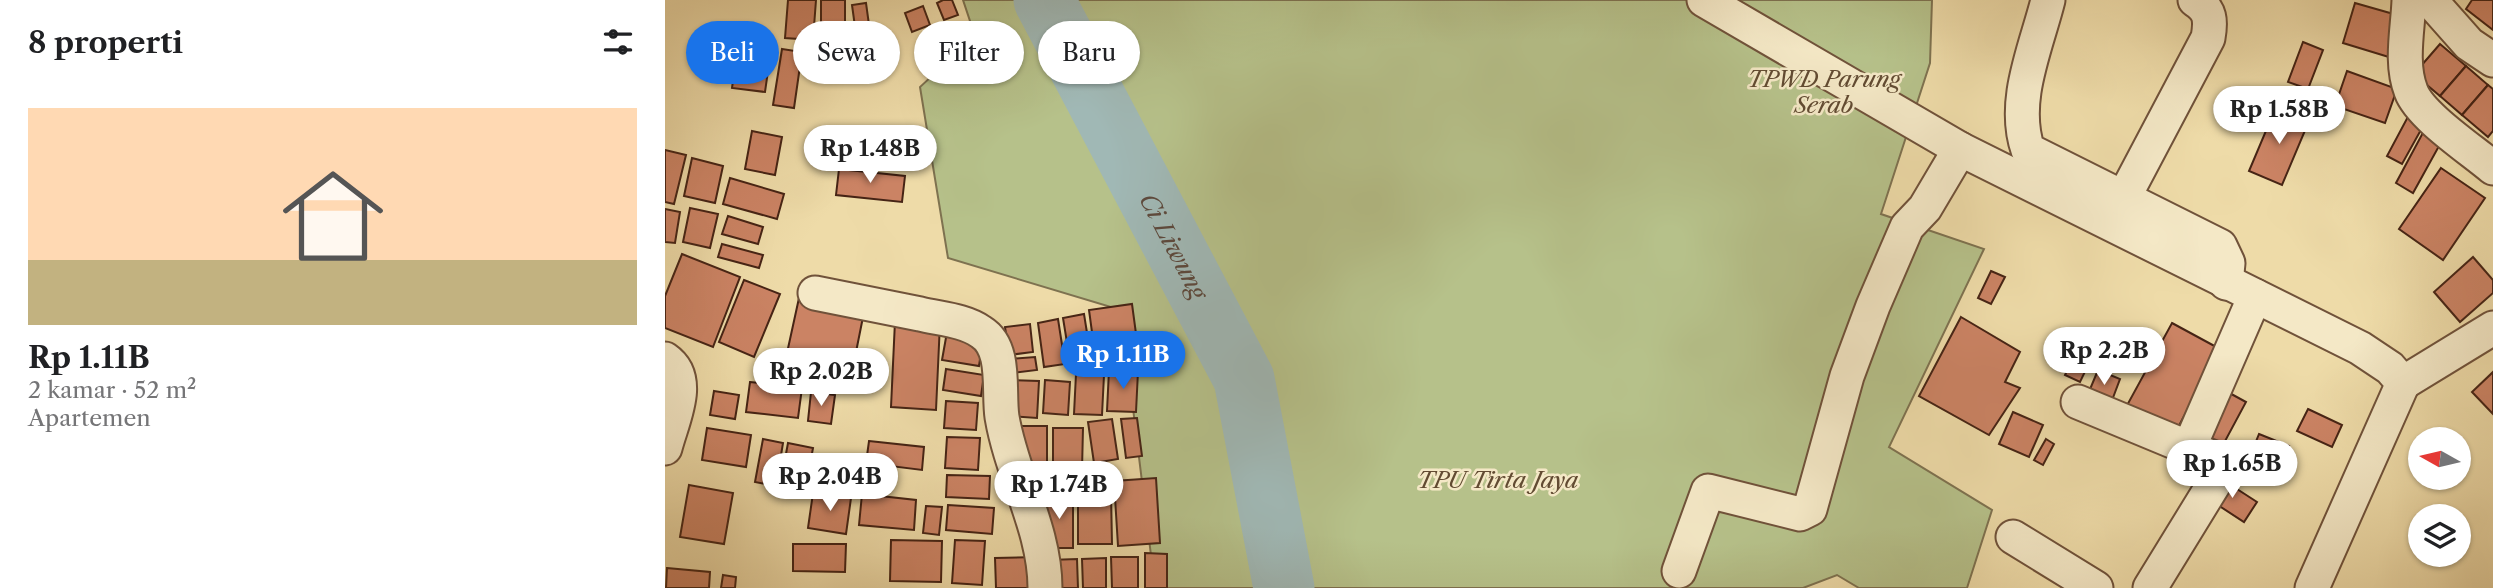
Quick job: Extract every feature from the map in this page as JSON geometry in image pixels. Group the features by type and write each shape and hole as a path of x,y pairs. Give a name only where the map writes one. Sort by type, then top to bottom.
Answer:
{"street":[{"path":"1704,0 1960,149 2106,212 2240,290 2360,348 2390,368 2403,383"},
{"path":"2049,0 2024,89 2021,116 2028,150 2106,212"},
{"path":"2106,212 2208,38 2211,18 2202,4 2195,0"},
{"path":"2409,0 2406,57 2412,94 2422,107 2493,168"},
{"path":"2430,0 2469,44 2493,60"},
{"path":"1679,571 1708,491 1800,514 1810,509 1847,376 1878,295 1907,227 1925,208 1960,149"},
{"path":"2189,448 2240,290"},
{"path":"815,293 952,321 976,329 989,339 998,359 1002,417 1020,489 1043,555 1045,588"},
{"path":"2318,586 2403,383 2493,328"},
{"path":"665,359 676,369 680,382 665,448"},
{"path":"2078,402 2219,460 2223,469 2150,588"},
{"path":"2013,537 2096,588"}],"green space":[{"path":"963,0 1932,0 1930,63 1881,214 1984,249 1889,447 1992,510 1967,588 1859,588 1837,575 1803,588 1155,588 1121,310 948,258 920,87 923,84 1024,84 1024,21 970,21"}],"building":[{"path":"788,0 816,0 814,21 793,21 793,39 785,38"},
{"path":"821,0 845,0 845,21 821,21"},
{"path":"952,0 958,15 944,20 937,3"},
{"path":"2472,0 2493,0 2493,30 2466,9"},
{"path":"866,3 868,21 854,21 852,5"},
{"path":"2355,3 2404,17 2392,58 2343,43"},
{"path":"923,6 929,21 914,21 912,32 905,13"},
{"path":"2303,42 2323,50 2308,89 2288,82"},
{"path":"2440,44 2466,66 2440,96 2414,74"},
{"path":"782,49 793,51 793,84 797,84 794,108 773,105 776,84 779,84"},
{"path":"2466,66 2488,85 2462,115 2440,96"},
{"path":"2347,71 2397,89 2385,123 2335,106"},
{"path":"733,84 766,84 765,92 732,88"},
{"path":"2488,85 2493,89 2493,131 2488,137 2462,115"},
{"path":"2276,107 2309,121 2282,185 2249,171"},
{"path":"2411,111 2427,119 2402,164 2387,156"},
{"path":"2426,127 2444,137 2413,193 2396,183"},
{"path":"752,131 782,137 775,175 745,169"},
{"path":"665,150 686,155 674,204 665,202"},
{"path":"692,158 723,166 715,203 684,196"},
{"path":"2441,168 2485,198 2443,260 2399,229"},
{"path":"839,169 905,176 902,202 836,195"},
{"path":"730,178 784,194 777,219 723,204"},
{"path":"690,208 718,214 710,248 683,242"},
{"path":"665,209 680,212 675,243 665,242"},
{"path":"728,216 763,227 758,244 722,234"},
{"path":"722,244 763,255 759,268 718,257"},
{"path":"682,254 740,277 713,347 665,328 665,296"},
{"path":"2473,257 2493,280 2493,293 2460,322 2434,292"},
{"path":"1991,271 2005,277 1991,304 1978,298"},
{"path":"744,280 780,294 754,357 719,342"},
{"path":"799,298 864,312 853,367 787,353"},
{"path":"1132,304 1139,356 1096,362 1089,310"},
{"path":"1084,314 1091,358 1070,361 1063,318"},
{"path":"1961,317 2020,352 2005,382 2020,388 1989,435 1919,396"},
{"path":"1058,319 1065,364 1044,367 1038,323"},
{"path":"895,321 940,323 936,410 891,407"},
{"path":"2172,323 2220,349 2174,435 2125,409"},
{"path":"1030,324 1033,352 1009,355 1005,327"},
{"path":"947,332 983,339 979,366 942,360"},
{"path":"2078,348 2093,355 2080,382 2065,375"},
{"path":"1035,357 1037,370 1011,373 1009,359"},
{"path":"946,369 984,375 981,396 943,390"},
{"path":"1109,370 1138,371 1136,412 1107,411"},
{"path":"2098,370 2120,379 2111,403 2088,394"},
{"path":"2493,372 2493,414 2472,392"},
{"path":"1076,374 1104,375 1102,415 1074,414"},
{"path":"1009,380 1039,381 1037,418 1008,416"},
{"path":"1045,380 1070,382 1068,415 1043,413"},
{"path":"750,382 802,388 798,418 746,412"},
{"path":"2224,390 2246,402 2216,458 2194,446"},
{"path":"714,391 739,395 735,419 710,415"},
{"path":"811,392 835,395 831,424 808,421"},
{"path":"946,401 978,403 976,430 944,428"},
{"path":"2308,409 2342,425 2332,447 2297,431"},
{"path":"2013,412 2043,425 2029,457 1999,444"},
{"path":"1137,418 1142,456 1126,458 1121,419"},
{"path":"1112,419 1118,459 1094,463 1088,422"},
{"path":"1018,426 1047,426 1047,472 1018,472"},
{"path":"707,428 751,435 746,467 702,460"},
{"path":"1053,428 1083,428 1082,470 1053,470"},
{"path":"2259,434 2289,446 2277,476 2247,464"},
{"path":"947,437 980,438 978,470 945,468"},
{"path":"763,439 783,443 776,486 755,482"},
{"path":"2046,439 2054,444 2043,465 2034,460"},
{"path":"869,441 924,447 922,470 866,463"},
{"path":"788,443 813,448 805,491 780,486"},
{"path":"826,465 863,471 860,490 823,484"},
{"path":"947,475 990,476 989,499 946,497"},
{"path":"1156,478 1160,543 1118,546 1114,481"},
{"path":"2220,478 2257,502 2244,522 2207,498"},
{"path":"689,485 733,493 724,544 680,537"},
{"path":"813,493 851,498 846,534 808,528"},
{"path":"1078,493 1111,493 1112,544 1078,544"},
{"path":"862,494 916,500 914,530 859,525"},
{"path":"1045,495 1073,495 1073,548 1046,548"},
{"path":"948,505 994,508 992,534 946,530"},
{"path":"926,506 942,507 939,535 923,533"},
{"path":"891,540 942,541 941,582 890,581"},
{"path":"955,540 985,541 982,585 952,583"},
{"path":"793,544 846,544 845,572 793,571"},
{"path":"1145,553 1167,554 1167,588 1145,588"},
{"path":"1039,557 1040,588 996,588 995,558"},
{"path":"1111,557 1138,557 1138,588 1112,588"},
{"path":"1106,558 1106,588 1083,588 1082,559"},
{"path":"1077,559 1078,588 1051,588 1050,560"},
{"path":"667,568 710,572 709,588 666,588"},
{"path":"723,575 736,577 735,588 721,588"}],"waterway":[{"name":"Ci Liwung","path":"1044,0 1244,379 1284,588"}],"park label":[{"name":"TPWD Parung Serab","path":"1824,92"},
{"name":"TPU Tirta Jaya","path":"1498,480"}]}
